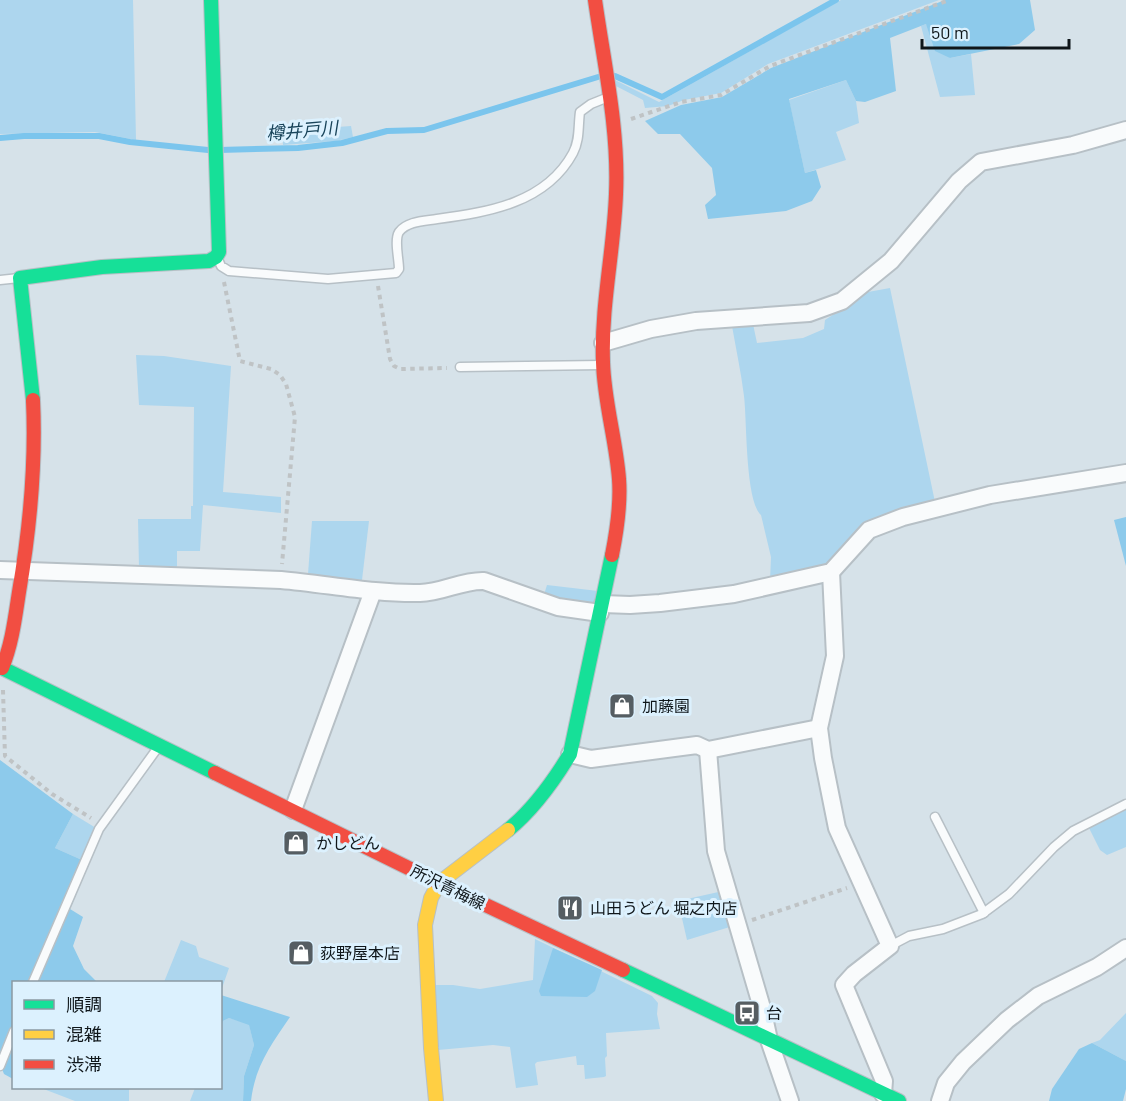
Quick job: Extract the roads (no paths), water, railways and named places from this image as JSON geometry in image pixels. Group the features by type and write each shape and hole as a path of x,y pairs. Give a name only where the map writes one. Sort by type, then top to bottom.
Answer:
{"street":[{"path":"1,668 9,650 27,544 33,481 33,402 20,278 102,267 219,262 211,0"},
{"path":"436,1101 425,925 431,898 439,883 524,817 553,782 570,754 619,522 619,479 603,365 602,323 616,195 616,162 613,124 595,0"},
{"path":"603,343 651,329 696,321 809,313 825,309 851,295 891,261 959,181 981,162 1073,145 1126,130"},
{"path":"0,570 281,580 373,591 423,593 474,580 484,581 558,608 602,609 734,594 831,572 869,530 903,517 990,495 1126,473"},
{"path":"831,572 835,656 819,728 837,828 891,946 854,974 844,985 891,1098"},
{"path":"293,810 373,591"},
{"name":"所沢青梅線","path":"1,668 439,883 891,1098"},
{"path":"570,754 591,759 697,745 708,750 819,728"},
{"path":"708,750 716,851 762,1008 769,1040 790,1101"},
{"path":"940,1101 946,1083 963,1062 1007,1020 1038,996 1096,967 1126,948"}],"lane":[{"path":"219,262 230,271 328,279 396,273 399,269 397,236 401,230 411,223 451,218 514,204 541,190 561,170 574,152 579,133 580,112 591,104 609,97"},
{"path":"0,280 20,278"},
{"path":"460,367 603,365"},
{"path":"33,981 102,825 160,745"},
{"path":"891,946 909,936 943,928 984,913 1009,894 1054,847 1073,831 1126,804"},
{"path":"935,817 984,913"},
{"path":"0,1066 12,1036"}],"waterway":[{"name":"樽井戸川","path":"615,76 662,97 836,0"},
{"name":"樽井戸川","path":"219,150 298,148 342,143 387,131 424,130 598,77"},
{"name":"樽井戸川","path":"0,138 99,136 130,142 208,150"}],"place":[{"name":"加藤園","path":"622,706"},
{"name":"かしどん","path":"296,843"},
{"name":"山田うどん 堀之内店","path":"570,908"},
{"name":"荻野屋本店","path":"301,953"},
{"name":"台","path":"747,1013"}]}
